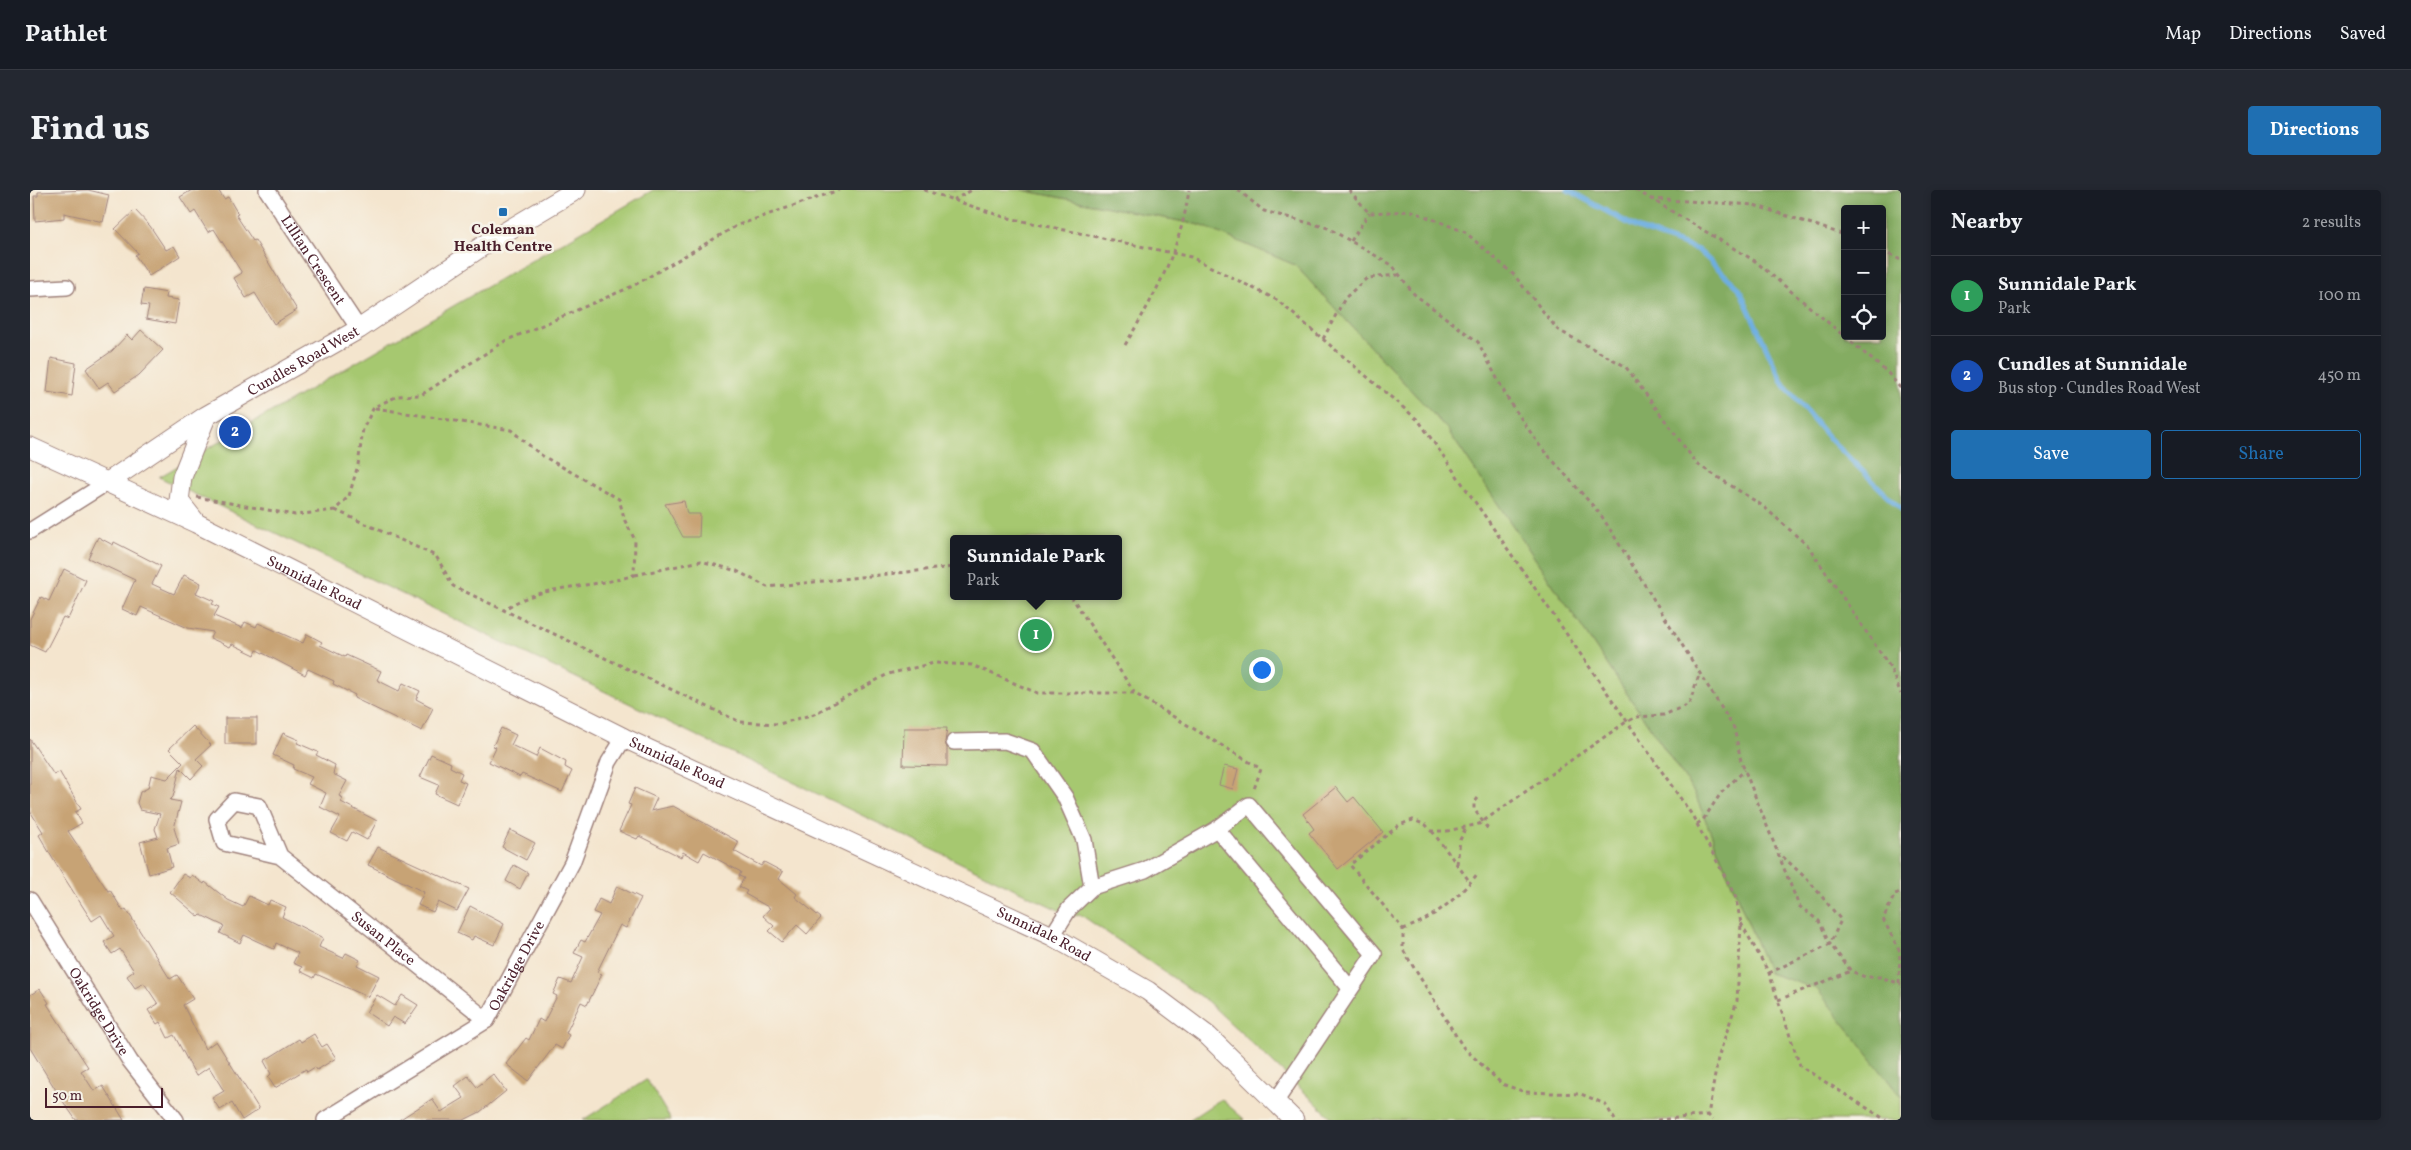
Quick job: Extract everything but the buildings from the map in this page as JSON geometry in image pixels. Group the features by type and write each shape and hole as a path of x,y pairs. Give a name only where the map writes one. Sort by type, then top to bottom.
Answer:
{"main road":[{"name":"Cundles Road West","path":"108,482 206,416 359,328 490,241 576,190"},
{"path":"196,522 179,500 182,477 206,416"},
{"name":"Sunnidale Road","path":"30,447 196,522 624,738 1052,936 1148,991 1208,1036 1294,1120"}],"street":[{"name":"Lillian Crescent","path":"267,190 359,328"},
{"path":"30,289 67,287"},
{"name":"Cundles Road West","path":"30,531 108,482"},
{"name":"Oakridge Drive","path":"326,1120 488,1020 572,863 610,762 624,738"},
{"path":"954,742 1005,741 1033,751 1065,796 1084,840 1092,887"},
{"path":"1052,936 1069,909 1092,887 1145,870 1217,828 1249,805 1374,954 1276,1101"},
{"path":"1217,828 1350,988"},
{"name":"Susan Place","path":"280,856 488,1020"},
{"name":"Oakridge Drive","path":"30,900 130,1061 176,1120"}],"path":[{"path":"335,510 349,496 358,465 363,429 374,408 398,396 421,395 505,341 633,286 738,225 839,190"},
{"path":"926,191 933,190"},
{"path":"953,200 972,190"},
{"path":"1125,345 1148,307 1174,254 1186,210 1189,190"},
{"path":"1238,190 1264,211 1328,228 1392,265 1414,294 1478,342 1509,401 1540,446 1601,515 1699,675 1734,728 1745,770 1799,906 1819,921 1830,944 1851,971 1865,977 1880,977 1900,984 1900,952 1883,919 1895,894 1901,892"},
{"path":"1349,190 1369,213"},
{"path":"1636,190 1755,261 1888,373 1901,389"},
{"path":"926,191 1004,217 1190,258 1277,300 1419,420 1697,824 1735,895 1741,923 1737,1001 1718,1058 1708,1115"},
{"path":"1650,198 1754,205 1841,234"},
{"path":"1369,213 1412,211 1465,232 1514,274 1558,330 1625,366 1697,464 1763,506 1808,546 1890,667 1901,694"},
{"path":"1351,241 1369,213"},
{"path":"1886,253 1901,260"},
{"path":"1323,339 1345,298 1367,278 1399,275"},
{"path":"374,408 511,430 541,455 619,500 635,540 634,575"},
{"path":"244,506 295,515 335,510 436,556 453,586 740,722 779,724 814,714 888,674 934,663 972,665 1037,693 1134,693"},
{"path":"504,610 519,599 617,581 634,575 701,561 737,571 767,587 950,567"},
{"path":"1074,600 1134,693 1261,769 1249,805"},
{"path":"1431,831 1446,831 1467,827 1482,821 1626,722 1637,717 1664,715 1689,704 1699,675"},
{"path":"1697,824 1703,820 1721,793 1745,770"},
{"path":"1478,798 1474,803 1474,809 1488,829"},
{"path":"1470,882 1426,825 1413,820 1399,825 1350,865 1402,929 1403,950 1463,1047 1502,1084 1525,1092 1581,1094 1605,1104 1616,1120"},
{"path":"1457,865 1460,840 1467,827"},
{"path":"1769,973 1830,944 1840,920 1810,882 1777,852"},
{"path":"1402,929 1421,924 1478,873"},
{"path":"1741,923 1769,973 1800,1066 1886,1120"},
{"path":"1778,1000 1851,971"},
{"path":"1657,1120 1708,1115"},
{"path":"1708,1115 1713,1120"}],"green space":[{"path":"653,190 1022,190 1200,225 1295,265 1447,429 1694,792 1769,973 1817,988 1901,1097 1901,1120 1334,1120 1207,1001 1081,915 1071,916 159,477"},
{"path":"1022,190 1901,190 1901,1097 1817,989 1769,973 1694,792 1447,429 1295,265 1200,225"},
{"path":"646,1080 671,1120 583,1120"},
{"path":"1221,1099 1245,1120 1189,1120"}],"waterway":[{"path":"1568,190 1637,228 1698,250 1739,288 1782,382 1827,436 1901,509"}],"place":[{"name":"Coleman Health Centre","path":"503,212"},
{"name":"Cundles at Sunnidale","path":"235,432"},
{"name":"Sunnidale Park","path":"1036,635"}]}
